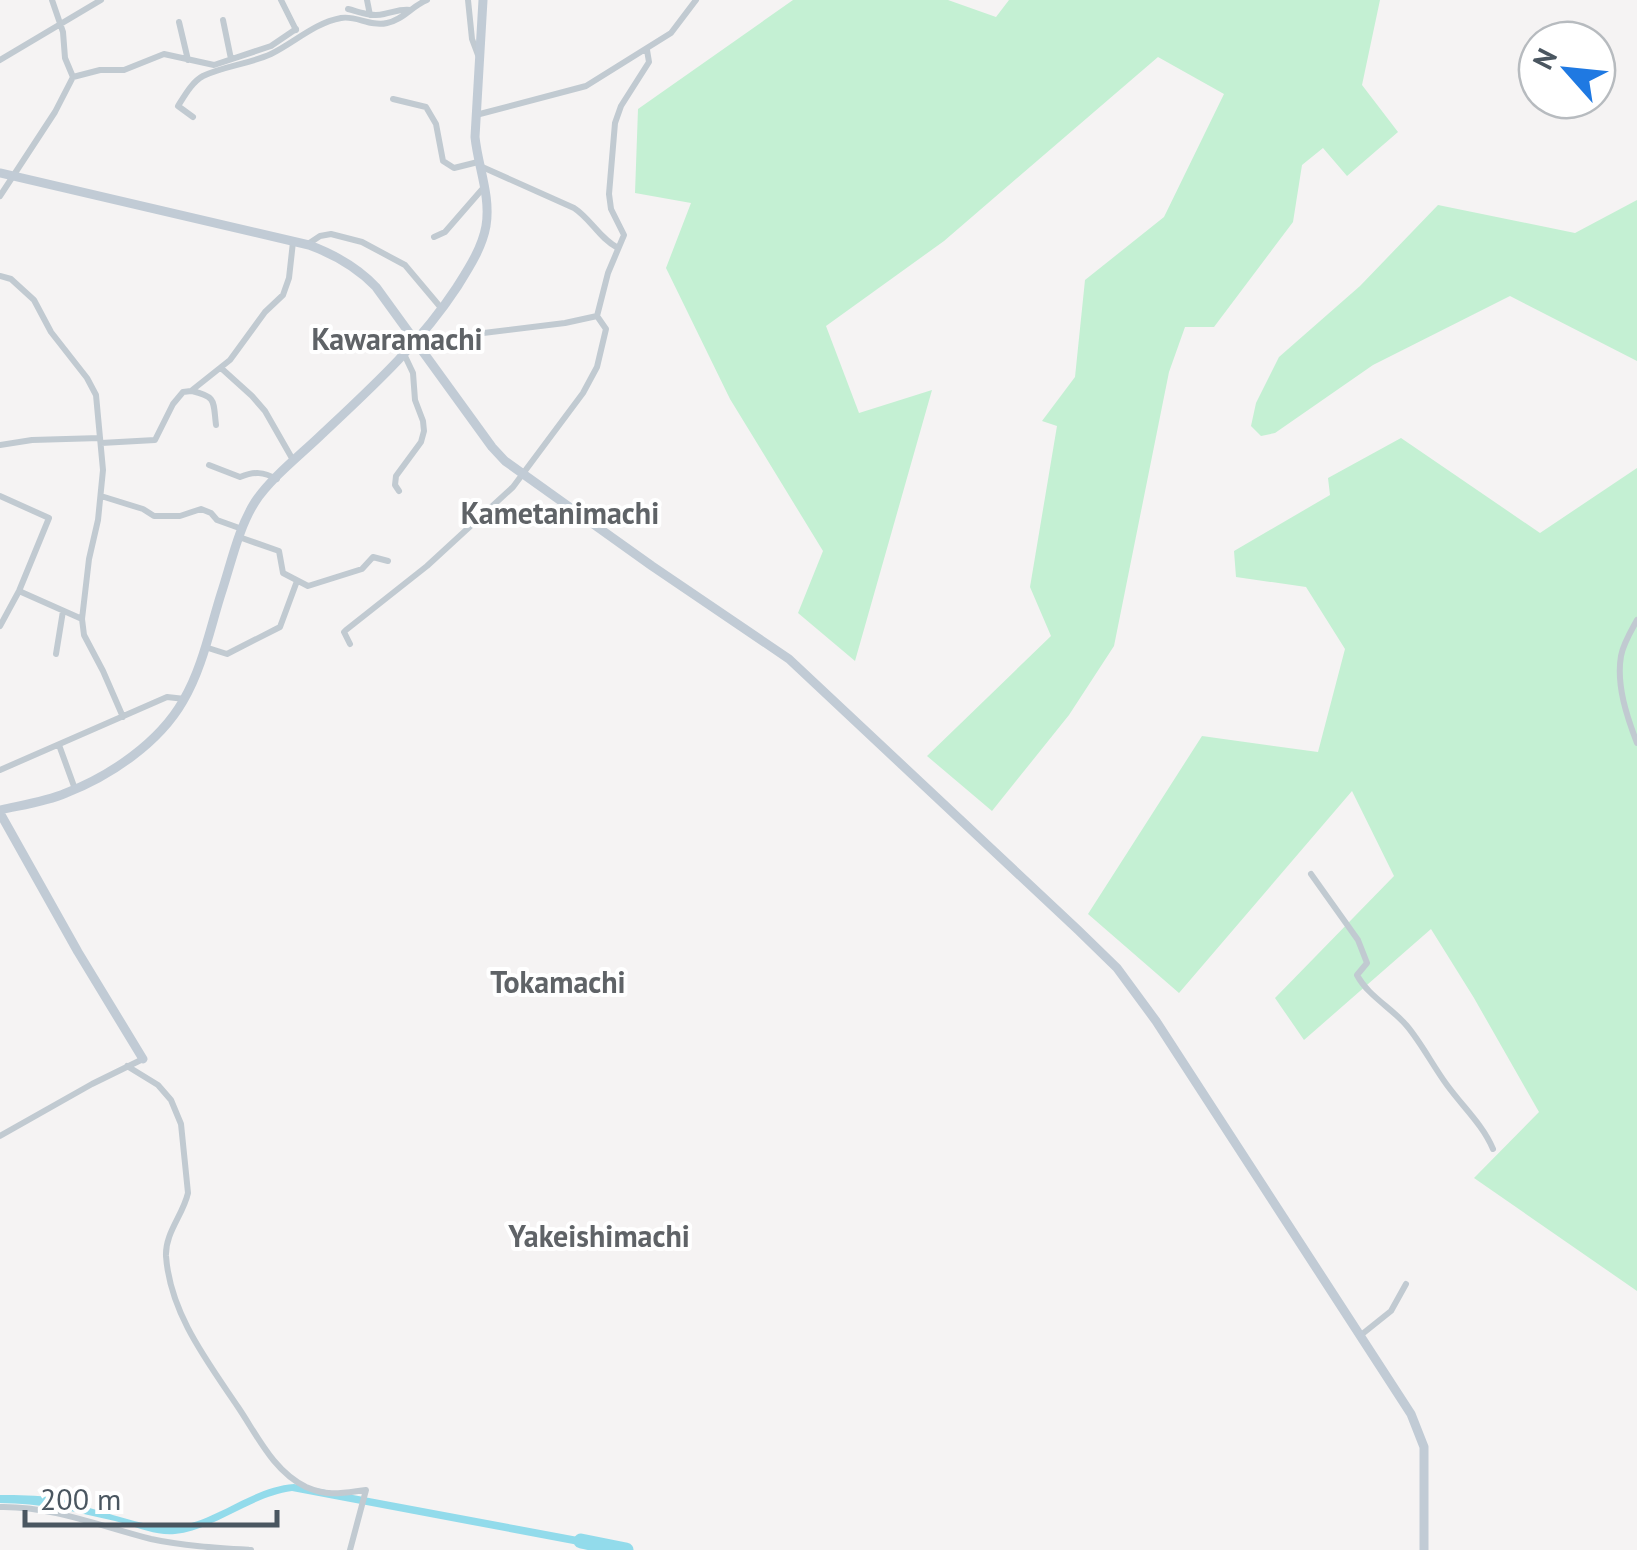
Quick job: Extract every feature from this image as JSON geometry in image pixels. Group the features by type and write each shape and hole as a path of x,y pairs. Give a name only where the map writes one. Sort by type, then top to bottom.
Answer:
{"street":[{"path":"52,0 73,77"},
{"path":"0,60 101,0"},
{"path":"281,0 297,32"},
{"path":"367,0 370,15"},
{"path":"395,0 396,10"},
{"path":"0,196 73,77 100,70 124,70 164,54 214,65 332,20 346,17 384,24 401,18 426,0"},
{"path":"468,0 472,40 480,60"},
{"path":"0,1136 143,1060 0,812 75,789 121,764 159,732 194,679 241,533 256,501 416,341 473,261 487,222 475,115 484,0"},
{"path":"475,115 586,86 671,33 696,0"},
{"path":"348,9 370,15 412,10"},
{"path":"222,20 231,59"},
{"path":"179,22 188,60"},
{"path":"193,117 178,106 201,77 272,54 297,32"},
{"path":"597,316 608,272 624,235 611,209 609,194 615,123 621,106 650,62 647,50"},
{"path":"393,99 426,107 436,124 443,161 454,168 479,164 574,208 605,241 618,248"},
{"path":"0,173 306,245 338,257 364,274 492,448 523,476 789,658 1117,968 1156,1021 1410,1414 1424,1448 1424,1550"},
{"path":"434,237 444,232 485,186"},
{"path":"306,245 331,234 362,242 405,265 442,309"},
{"path":"191,391 234,356 283,294 293,242"},
{"path":"0,276 11,279 34,300 51,332 96,395 103,470 82,619 84,635 122,717"},
{"path":"416,341 597,316"},
{"path":"350,644 346,630 450,545 523,476 583,393 597,367 606,328 597,316"},
{"path":"399,490 395,486 396,476 421,442 424,431 415,400 413,373 404,354"},
{"path":"221,368 265,412 294,462"},
{"path":"0,444 32,440 155,440 173,404 183,392 191,391 213,399 216,424"},
{"path":"210,465 240,477 262,472 277,479"},
{"path":"0,496 49,518 0,626"},
{"path":"101,496 154,516 180,516 201,509 211,513 217,520 278,551 283,573 308,586 362,570 374,557 388,561"},
{"path":"204,647 226,654 280,627 297,581"},
{"path":"19,591 82,619"},
{"path":"56,654 63,610"},
{"path":"1637,620 1621,657 1627,715 1637,743"},
{"path":"0,770 167,696 184,698"},
{"path":"59,745 75,789"},
{"path":"1311,874 1358,940 1367,963 1358,976 1364,988 1409,1028 1446,1085 1487,1134 1493,1150"},
{"path":"127,1066 166,1091 181,1124 188,1192 167,1239 166,1256 186,1324 207,1362 282,1470 303,1486 328,1495 366,1490 350,1550"},
{"path":"1361,1335 1391,1312 1406,1284"},
{"path":"0,1507 44,1509 155,1540 251,1550"}],"green space":[{"path":"793,0 948,0 996,17 1009,0 1380,0 1362,85 1398,132 1347,176 1323,148 1302,165 1293,222 1214,327 1185,327 1169,372 1114,646 1069,715 992,811 927,756 1051,636 1030,587 1057,426 1042,421 1075,377 1085,280 1164,217 1224,94 1158,57 944,241 826,326 859,413 932,390 855,661 798,613 823,551 730,399 666,268 691,203 635,193 638,109"},
{"path":"1637,200 1637,361 1510,296 1373,365 1275,433 1261,436 1251,426 1256,403 1279,357 1360,286 1438,205 1575,233"},
{"path":"1401,438 1540,533 1637,468 1637,1291 1474,1178 1539,1112 1431,929 1304,1040 1275,998 1394,876 1352,791 1179,993 1088,914 1202,736 1318,752 1345,649 1306,587 1236,577 1234,551 1330,495 1328,478"}],"water":[{"path":"294,1484 594,1540 605,1550 292,1491 175,1534 58,1509 0,1503 0,1495 48,1497 134,1521 177,1526 206,1518 264,1491"}],"waterway":[{"path":"581,1541 626,1550"}],"district":[{"name":"Kawaramachi","path":"397,338"},
{"name":"Kametanimachi","path":"560,512"},
{"name":"Tokamachi","path":"558,981"},
{"name":"Yakeishimachi","path":"599,1235"}]}
